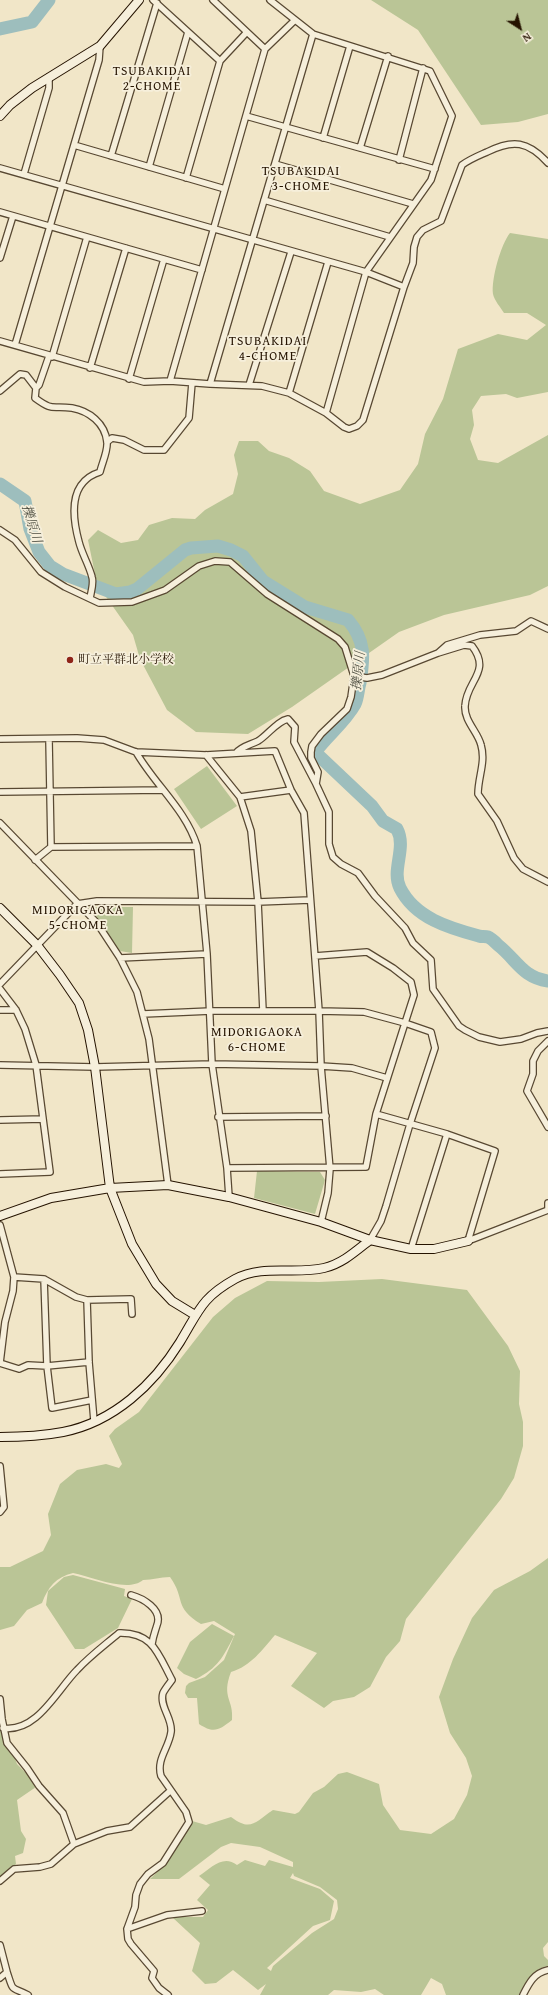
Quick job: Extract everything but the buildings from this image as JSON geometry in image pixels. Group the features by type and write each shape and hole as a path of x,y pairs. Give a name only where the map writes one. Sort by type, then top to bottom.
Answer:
{"street":[{"path":"0,116 10,105 49,77 100,46 139,0"},
{"path":"213,0 265,49"},
{"path":"270,0 294,21 313,34 388,56 430,71 452,116 431,180 366,272 326,413"},
{"path":"111,156 155,2 220,61"},
{"path":"170,381 265,49 294,21"},
{"path":"149,167 188,32"},
{"path":"186,178 220,61 247,32"},
{"path":"210,384 313,34"},
{"path":"15,345 64,185 99,60 100,46"},
{"path":"323,138 350,46"},
{"path":"360,148 388,56"},
{"path":"399,160 423,68"},
{"path":"24,174 49,88 49,77"},
{"path":"246,116 435,169"},
{"path":"0,341 90,368 144,382 170,381 262,386 289,393 326,413 344,427 349,429 358,426 363,420 404,287 411,272 417,237 423,230 441,221 462,165 468,160 498,146 518,143 533,149 548,163"},
{"path":"74,145 225,190"},
{"path":"275,164 413,204"},
{"path":"0,168 64,185 291,252 366,272 404,287"},
{"path":"264,200 390,237"},
{"path":"0,212 51,225 202,270"},
{"path":"0,258 12,216"},
{"path":"88,237 50,356 39,385 36,388 35,398 48,408 72,408 90,415 100,423 107,442 100,472 90,475 76,491 74,511 79,542 92,581 90,598"},
{"path":"90,368 126,248"},
{"path":"249,385 291,252"},
{"path":"129,379 164,259"},
{"path":"289,393 328,262"},
{"path":"0,391 20,374 26,375 36,388"},
{"path":"107,442 112,438 124,440 144,450 164,450 189,418 192,383"},
{"path":"0,530 15,540 41,572 65,587 99,603 132,602 165,590 199,566 215,560 230,562 267,594 338,639 345,646 356,677 347,709 321,734 312,746 311,758 318,772 316,784"},
{"path":"438,653 447,645 480,635 516,631 530,621 548,629"},
{"path":"356,677 365,678 382,675 464,644 472,646 479,655 480,664 478,674 466,696 465,706 470,725 481,744 483,754 478,794 497,821 514,858 523,869 548,882"},
{"path":"236,753 240,748 262,738 283,720 288,719 295,727 294,742 329,812 329,844 332,857 341,864 358,873 375,896 405,928 413,943 431,960 433,989 460,1026 479,1037 500,1042 521,1039 537,1033 548,1031"},
{"path":"0,739 49,740 77,738 104,740 136,752 206,755 275,751 290,790 304,813 319,1011 321,1066 330,1169 328,1193 321,1222"},
{"path":"49,740 51,847"},
{"path":"136,752 146,768 182,814 192,831 197,846 211,1011 212,1064 218,1117 227,1168 229,1197"},
{"path":"206,755 240,797 251,831 258,902 263,1010"},
{"path":"0,792 50,793 163,790"},
{"path":"240,797 290,790"},
{"path":"0,823 97,923 120,958 137,992 149,1039 168,1185"},
{"path":"35,860 51,847 197,846"},
{"path":"0,984 77,904 97,901 258,902 310,900"},
{"path":"0,908 37,945 79,1003 88,1030 110,1188 132,1244 156,1284 172,1301 195,1315"},
{"path":"227,1168 330,1169 366,1167 376,1114 414,995 411,982 393,968 366,952 315,956"},
{"path":"120,958 207,954"},
{"path":"0,989 16,1010 25,1029 36,1065 50,1172 0,1174"},
{"path":"0,1010 16,1010"},
{"path":"0,1437 37,1436 64,1432 94,1421 123,1405 152,1380 181,1341 195,1315 207,1298 220,1288 246,1274 260,1270 324,1268 346,1259 370,1240 381,1221 410,1124 435,1048 431,1032 364,1012 263,1010 143,1014"},
{"path":"548,1041 538,1051 533,1061 533,1074 527,1091 548,1127"},
{"path":"0,1066 36,1065 94,1067 212,1064 321,1066 352,1068 387,1078"},
{"path":"376,1114 447,1134 495,1151 468,1242"},
{"path":"218,1117 326,1116"},
{"path":"0,1120 43,1119"},
{"path":"410,1248 447,1134"},
{"path":"0,1216 51,1198 110,1188 168,1185 229,1197 321,1222 370,1240 410,1248 434,1249 468,1242 548,1210 548,1203"},
{"path":"0,1225 14,1277 14,1291 5,1322 0,1363 19,1369 28,1365 47,1366 89,1362"},
{"path":"14,1277 44,1279 76,1297 87,1300 131,1299 132,1314"},
{"path":"44,1279 47,1366 52,1408 92,1400"},
{"path":"87,1300 89,1362 94,1421"},
{"path":"0,1466 4,1507 0,1512"},
{"path":"130,1595 142,1598 152,1607 158,1616 158,1624 153,1632 152,1644"},
{"path":"3,1728 15,1729 36,1717 77,1670 118,1633 131,1633 140,1636 152,1644 172,1680 163,1693 163,1702 172,1729 160,1762 159,1770 170,1791 186,1812 189,1822 163,1863 148,1874 140,1884 136,1895 135,1907 127,1930 128,1939 131,1944 154,1971 152,1978 159,1988 168,1995"},
{"path":"0,1699 3,1728 7,1743 27,1768 38,1786 63,1813 74,1844"},
{"path":"0,1881 14,1869 40,1868 51,1864 74,1844 107,1831 130,1827 170,1791"},
{"path":"127,1930 167,1915 202,1912"},
{"path":"0,1945 12,1987 15,1991 28,1995"},
{"path":"523,1995 533,1978 538,1973 548,1970"},
{"path":"0,1978 7,1972"}],"green space":[{"path":"371,0 548,0 548,114 518,122 481,125 418,30"},
{"path":"510,233 548,239 548,392 517,398 506,394 481,396 472,410 474,425 470,439 478,460 498,463 548,435 548,586 530,595 444,615 399,632 292,707 248,734 196,732 167,710 140,659 133,635 97,584 88,540 98,530 121,543 138,540 149,525 172,518 195,519 205,510 233,494 238,474 234,455 239,441 258,441 269,451 289,458 310,471 324,491 360,504 400,490 418,464 425,434 443,399 458,349 498,334 527,340 546,325 527,313 504,313 493,294 497,262 503,245"},
{"path":"207,766 237,806 201,829 174,789"},
{"path":"89,907 133,907 132,953 120,951"},
{"path":"257,1171 320,1172 325,1180 315,1214 254,1198"},
{"path":"382,1279 467,1290 508,1346 520,1371 519,1404 523,1422 523,1446 514,1478 501,1499 406,1619 400,1641 386,1657 370,1687 354,1697 333,1701 324,1708 291,1686 317,1653 275,1635 261,1652 250,1662 231,1672 228,1681 227,1693 231,1707 232,1720 216,1730 204,1727 199,1724 197,1698 188,1698 185,1693 186,1686 189,1683 205,1677 224,1660 235,1634 214,1621 201,1624 192,1618 183,1607 178,1591 170,1577 143,1580 136,1584 119,1585 73,1573 57,1580 47,1592 42,1603 27,1610 14,1626 0,1630 0,1567 10,1567 43,1551 51,1535 48,1514 60,1484 77,1470 106,1464 119,1468 122,1464 109,1436 115,1429 139,1412 213,1317 235,1298 267,1281 319,1282"},
{"path":"548,1558 548,1942 543,1948 544,1956 548,1960 548,1966 538,1970 530,1977 519,1995 446,1995 442,1984 431,1978 421,1995 384,1995 375,1989 361,1992 334,1990 328,1995 260,1995 266,1984 258,1990 233,1970 216,1983 205,1984 192,1971 200,1943 172,1917 203,1917 208,1910 197,1900 210,1885 199,1876 217,1863 227,1861 237,1865 245,1860 265,1866 269,1860 293,1867 293,1862 260,1847 231,1843 221,1847 179,1879 150,1879 174,1852 192,1821 206,1825 231,1817 243,1824 248,1825 253,1824 273,1810 295,1814 299,1812 313,1793 324,1787 338,1774 347,1772 379,1784 383,1805 400,1830 431,1834 454,1819 467,1795 472,1776 466,1758 450,1733 439,1697 453,1659 472,1618 494,1590 530,1571","holes":["293,1873 294,1876 320,1887 337,1900 338,1909 334,1919 312,1933 273,1966 271,1971 267,1968 313,1926 330,1920 334,1901 320,1889 290,1878"]},
{"path":"73,1575 125,1589 124,1596 132,1599 118,1628 84,1649 75,1649 46,1605 48,1591 64,1577"},
{"path":"212,1624 234,1636 227,1650 210,1671 196,1679 184,1674 177,1668 190,1642"},
{"path":"0,1728 5,1743 13,1753 17,1764 31,1778 36,1787 17,1800 21,1831 26,1839 23,1853 15,1856 16,1864 0,1878"}],"waterway":[{"path":"0,29 32,22 49,0"},
{"name":"擽原川","path":"0,484 25,501 30,529 39,552 50,566 63,574 116,594 130,592 137,589 185,550 191,548 218,546 243,556 263,581 305,607 348,620 358,635 361,643 363,658 357,699 351,711 316,751 317,754 372,806 383,821 397,829 400,836 397,874 398,881 406,898 414,907 445,925 493,940 526,972 539,979 548,981"}],"place":[{"name":"町立平群北小学校","path":"70,660"}],"district":[{"name":"TSUBAKIDAI 2-CHOME","path":"152,80"},
{"name":"TSUBAKIDAI 3-CHOME","path":"301,180"},
{"name":"TSUBAKIDAI 4-CHOME","path":"268,350"},
{"name":"MIDORIGAOKA 5-CHOME","path":"78,918"},
{"name":"MIDORIGAOKA 6-CHOME","path":"257,1040"}]}
